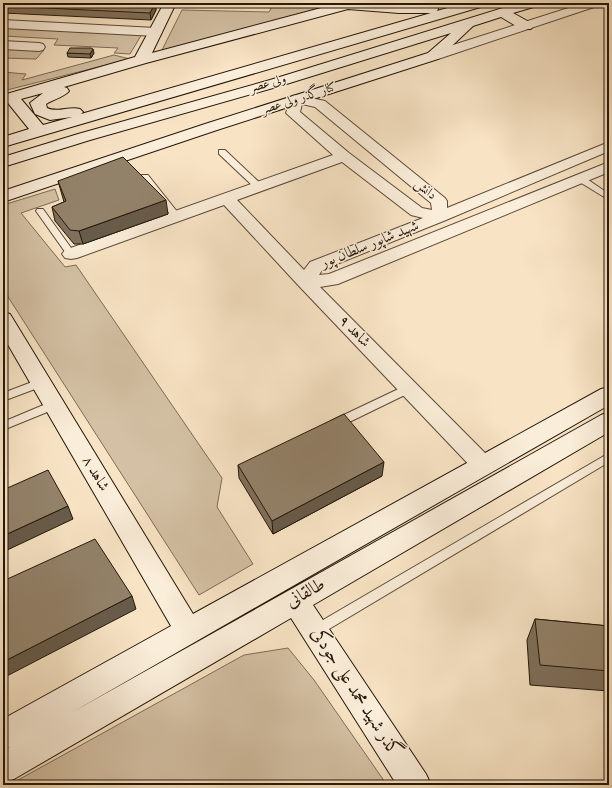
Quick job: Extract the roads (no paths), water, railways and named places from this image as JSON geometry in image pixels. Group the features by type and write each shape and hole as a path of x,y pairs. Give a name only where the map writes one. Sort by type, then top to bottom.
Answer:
{"main road":[{"path":"141,60 170,3"},
{"name":"ولی عصر","path":"3,142 479,3"},
{"name":"ولی عصر","path":"3,162 532,3"},
{"path":"39,131 7,99 141,60 351,4 399,10 459,9"},
{"path":"502,12 526,26"},
{"path":"433,56 470,22"},
{"name":"کنار گذر ولی عصر","path":"3,197 298,99 433,56"},
{"path":"109,69 92,81 50,95 38,103 40,111 50,115 67,114 111,104 130,105"},
{"path":"220,98 223,93 233,87 254,82 257,79 256,75 252,73 242,73"},
{"name":"شاهد ۸","path":"3,319 188,630"},
{"name":"طالقانی","path":"3,735 609,395"},
{"name":"طالقانی","path":"3,768 609,421"},
{"name":"گذر شهید محمد علی جودکی","path":"295,601 415,785"}],"street":[{"path":"595,3 609,10"},
{"name":"کنار گذر ولی عصر","path":"433,56 595,3"},
{"path":"3,24 156,32"},
{"path":"3,45 39,47"},
{"name":"دانش","path":"298,99 320,104 433,197 439,202 440,217 417,212 344,156 293,113 298,99"},
{"name":"شهید شاپور سلطان پور","path":"305,282 316,266 440,217 609,146"},
{"path":"71,254 344,156"},
{"name":"شهید شاپور سلطان پور","path":"305,282 332,280 609,167"},
{"name":"شاهد ۹","path":"226,198 305,282 483,465"}],"lane":[{"path":"222,152 258,186"},
{"path":"145,177 176,216"},
{"path":"581,179 609,198"},
{"path":"40,211 71,254"},
{"path":"3,397 40,382"},
{"path":"325,429 409,388"},
{"path":"3,426 54,405"},
{"path":"315,631 609,457"}]}
